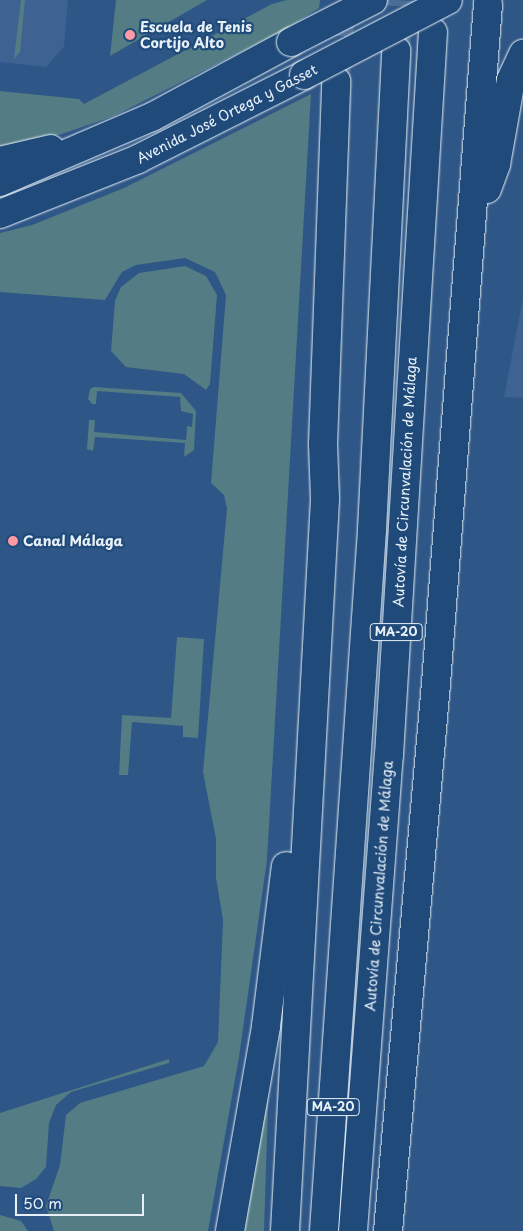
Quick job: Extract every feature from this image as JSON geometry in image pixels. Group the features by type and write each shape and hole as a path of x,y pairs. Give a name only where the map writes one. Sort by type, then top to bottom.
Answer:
{"main road":[{"path":"0,182 152,116 373,0"},
{"name":"Avenida José Ortega y Gasset","path":"0,214 138,159 448,0"},
{"path":"388,1231 474,226 488,4"},
{"name":"Autovía de Circunvalación de Málaga","path":"353,1231 387,774 433,32"},
{"name":"MA-20","path":"324,1231 372,530 396,51"},
{"path":"474,226 496,164 502,114 523,54"},
{"path":"285,1231 325,498 323,444 336,81"},
{"path":"0,161 102,138"},
{"path":"230,1231 266,1026 293,812 312,496 323,444"}],"shaded area":[{"path":"0,0 68,0 64,47 46,67 0,62"},
{"path":"523,298 523,398 504,397"}],"green space":[{"path":"21,0 25,0 20,52 14,59"},
{"name":"Escuela de Tenis Cortijo Alto","path":"116,0 207,0 110,56"},
{"path":"287,0 320,0 319,8 286,29 114,116 62,134 0,149 0,91 79,99 84,104 272,4"},
{"path":"311,94 267,860 239,1057 208,1231 54,1231 46,1206 60,1165 66,1115 80,1103 204,1066 218,1042 223,920 216,878 216,839 203,772 227,508 224,495 211,483 226,295 215,272 185,258 136,265 122,272 105,300 0,292 0,233 32,225 124,188"},
{"path":"185,266 206,276 217,295 210,384 206,390 184,374 126,367 111,351 115,301 121,287 139,273"},
{"path":"94,387 181,393 196,411 194,450 184,457 185,443 95,437 93,451 87,449 89,420 95,420 94,432 186,440 187,426 192,427 193,414 181,411 180,397 97,391 96,404 92,404 88,399 90,389"},
{"path":"177,637 204,639 198,738 183,737 183,726 132,722 128,775 119,775 122,715 171,718"},
{"path":"270,1043 264,1231 236,1231"},
{"path":"169,1059 169,1063 71,1092 56,1105 49,1123 46,1167 36,1179 21,1188 0,1186 0,1113"},
{"path":"0,1215 21,1221 28,1231 0,1231"}],"tunnel":[{"path":"336,78 342,0"},
{"path":"396,48 399,0"}],"place":[{"name":"Escuela de Tenis Cortijo Alto","path":"130,35"},
{"name":"Canal Málaga","path":"13,541"}]}
